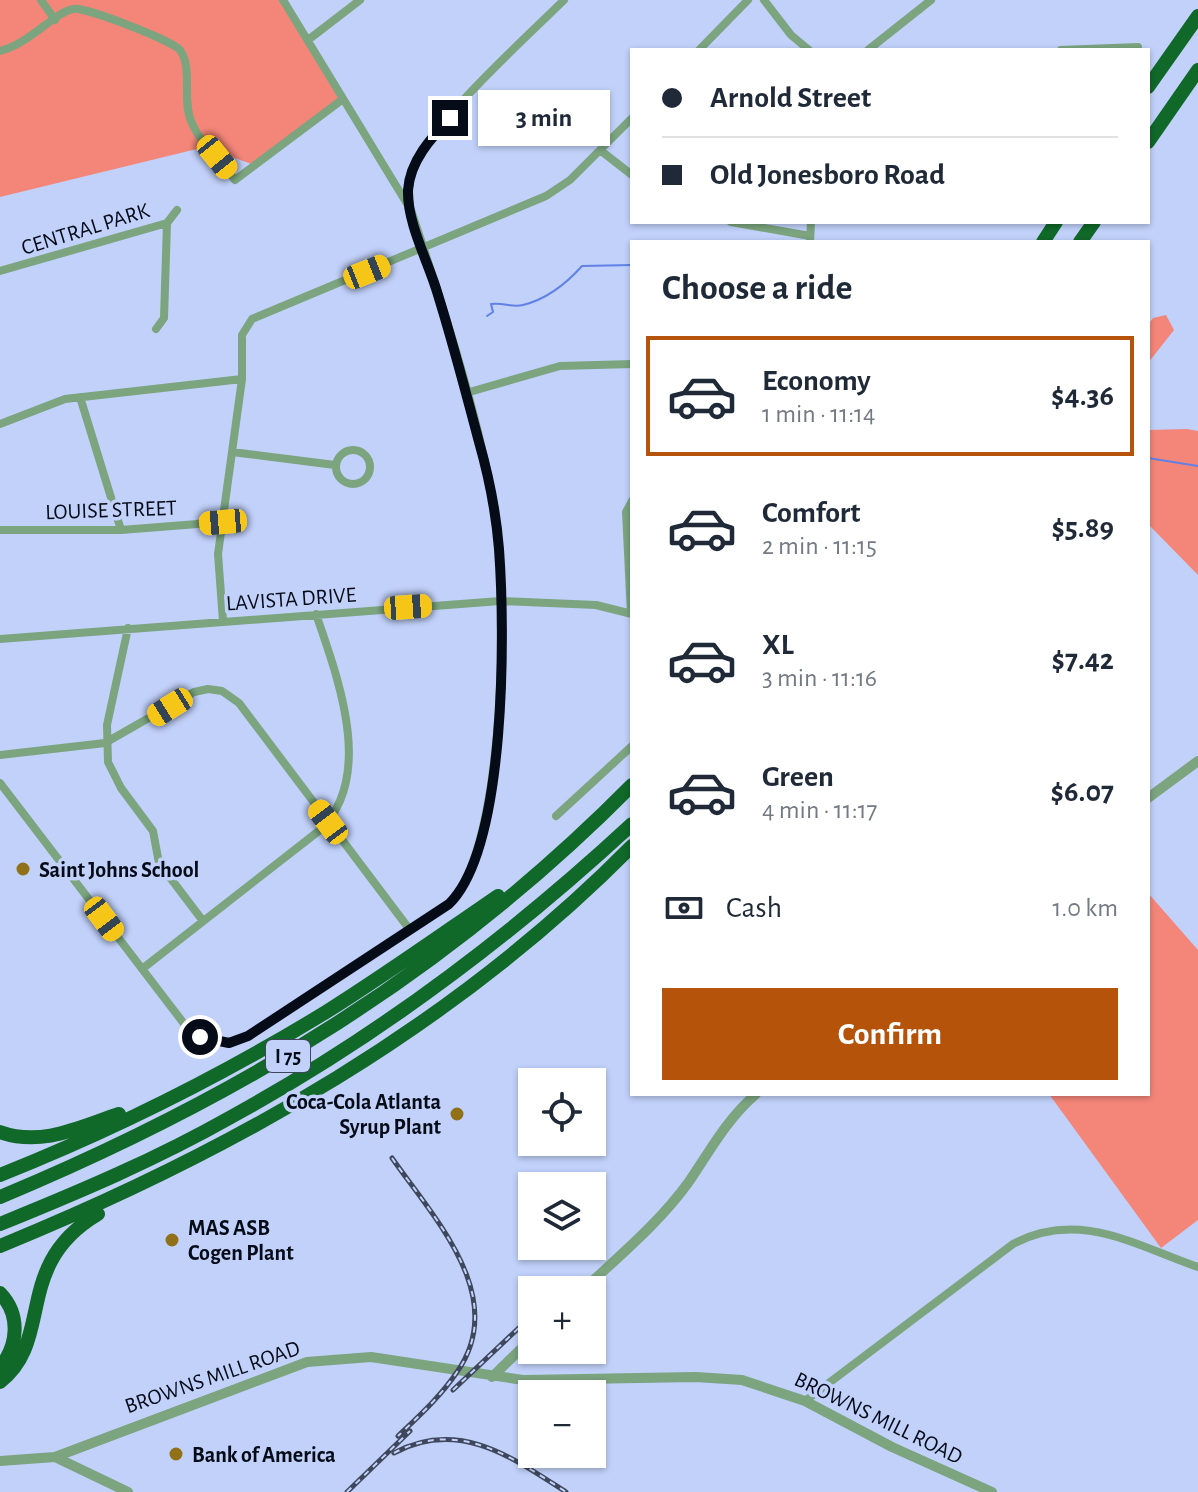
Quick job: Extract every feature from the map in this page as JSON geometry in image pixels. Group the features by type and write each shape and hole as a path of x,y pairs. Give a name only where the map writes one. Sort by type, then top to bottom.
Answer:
{"highway":[{"path":"1150,84 1198,16"},
{"path":"1150,139 1198,70"},
{"name":"I 75","path":"0,1197 144,1134 271,1066 427,963 630,787"},
{"name":"I 75","path":"0,1224 143,1163 231,1118 402,1011 534,911 630,826"},
{"path":"0,1382 22,1356 41,1279 57,1248 79,1226 146,1185 296,1104 409,1032 505,959 630,848"},
{"path":"0,1175 177,1094 324,1013 544,864"},
{"path":"0,1214 141,1154 224,1112 382,1015 402,1011"},
{"path":"0,1132 18,1137 45,1138 177,1094"},
{"path":"0,1246 146,1185"},
{"path":"0,1293 10,1307 15,1326 12,1348 0,1368"}],"street":[{"path":"41,0 55,20"},
{"path":"0,783 191,1031 210,1041 229,1043 248,1036 410,930 461,892 480,841 497,748 500,601 494,504 466,393 410,207 283,0"},
{"path":"308,40 360,0"},
{"path":"410,207 412,172 433,137 564,0"},
{"path":"701,48 748,0"},
{"path":"764,0 791,35 807,48"},
{"path":"870,48 920,3 931,0"},
{"path":"0,51 32,38 69,9 89,9 176,46 184,60 191,121 235,180 343,99"},
{"path":"1112,48 1138,47"},
{"path":"223,621 218,569 242,379 242,335 252,319 546,196 570,180 630,120"},
{"path":"600,150 630,173"},
{"path":"167,223 177,210"},
{"name":"CENTRAL PARK","path":"0,271 167,223 164,318 156,329"},
{"path":"740,224 810,239"},
{"path":"466,393 560,366 630,364"},
{"path":"0,424 52,403 80,397 242,379"},
{"path":"80,397 121,530"},
{"path":"356,450 366,456 370,466 363,481 352,485 337,476 335,465 345,451 356,450"},
{"path":"232,452 335,465"},
{"path":"630,505 626,512 630,580"},
{"name":"LOUISE STREET","path":"0,530 121,530 223,522"},
{"name":"LAVISTA DRIVE","path":"0,639 500,601 596,605 630,614"},
{"path":"142,969 328,822 341,798 350,733 339,681 316,614"},
{"path":"128,628 105,743 115,778 153,831 159,863 203,921"},
{"path":"0,755 105,743 194,692 222,691 239,703 410,930"},
{"path":"556,816 630,748"},
{"path":"1150,797 1198,761"},
{"path":"598,1276 664,1212 688,1182 718,1133 754,1096"},
{"path":"805,1401 1013,1244 1034,1232 1056,1227 1093,1230 1198,1267"},
{"path":"492,1377 518,1352"},
{"name":"BROWNS MILL ROAD","path":"0,1461 55,1457 307,1362 371,1357 492,1377 554,1381 719,1378 764,1385 805,1401 906,1453 992,1492"},
{"path":"55,1457 128,1492"}],"shaded area":[{"path":"0,0 282,0 340,98 254,165 205,147 0,197"},
{"path":"1166,315 1174,330 1150,360 1150,322 1153,318"},
{"path":"1150,430 1198,431 1198,575 1150,526"},
{"path":"1150,895 1198,950 1198,1220 1161,1248 1050,1096 1150,1096"}],"waterway":[{"path":"487,316 493,312 491,304 519,306 548,295 582,266 630,265"},
{"path":"1150,458 1198,466"}],"railway":[{"path":"392,1158 445,1232 460,1259 471,1287 475,1315 471,1344 457,1372 437,1398 398,1436"},
{"path":"453,1390 518,1329"},
{"path":"347,1492 410,1431"},
{"path":"394,1453 418,1443 463,1441 505,1455 566,1492"}],"place":[{"name":"Saint Johns School","path":"23,869"},
{"name":"Coca-Cola Atlanta Syrup Plant","path":"457,1114"},
{"name":"MAS ASB Cogen Plant","path":"172,1240"},
{"name":"Bank of America","path":"176,1454"}],"route":[{"path":"200,1037 229,1043 248,1036 449,904 470,876 480,841 497,748 500,601 494,504 439,298 410,207 408,189 419,157 450,118"}]}
